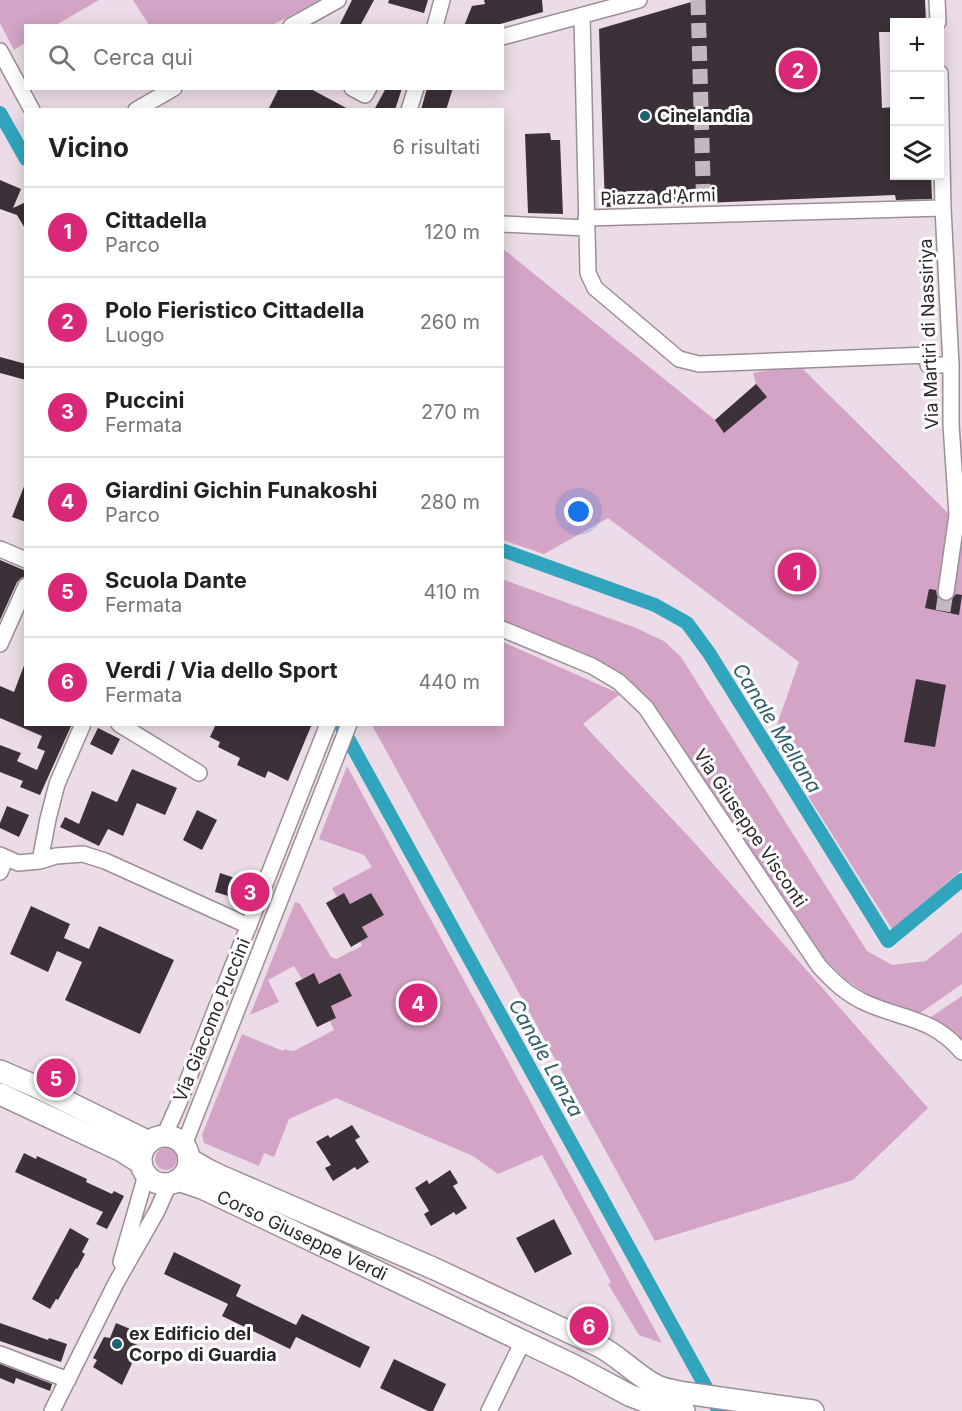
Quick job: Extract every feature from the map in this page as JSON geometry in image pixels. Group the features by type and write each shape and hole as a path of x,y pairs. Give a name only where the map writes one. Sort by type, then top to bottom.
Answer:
{"street":[{"path":"295,24 338,0"},
{"path":"436,24 442,0"},
{"path":"504,36 639,0"},
{"path":"938,0 938,18"},
{"path":"504,224 586,223 582,16"},
{"path":"0,51 31,108"},
{"path":"139,108 171,90"},
{"path":"356,90 365,95 368,90"},
{"path":"410,108 415,90"},
{"name":"Via Martiri di Nassiriya","path":"941,126 951,365 951,424 957,515 946,592"},
{"name":"Piazza d'Armi","path":"943,208 586,223 588,273 596,288 678,359 699,364 928,355 928,365 951,365"},
{"path":"0,549 24,559"},
{"path":"0,644 24,590"},
{"name":"Via Giuseppe Visconti","path":"504,630 592,666 619,682 646,708 819,966 840,988 867,1004 922,1022 938,1030 962,1052"},
{"path":"40,861 57,784 82,726"},
{"path":"122,726 199,773"},
{"name":"Via Giacomo Puccini","path":"157,1139 178,1105 327,726"},
{"name":"Via Giacomo Puccini","path":"187,1152 349,726"},
{"path":"298,802 317,810"},
{"path":"2,862 18,863 40,861 56,856 83,855 105,861 249,926"},
{"path":"0,1071 157,1139"},
{"path":"0,1094 122,1151 144,1169 153,1181 160,1184 173,1182"},
{"path":"52,1411 116,1283 157,1210 173,1182 187,1171 187,1152 178,1140 171,1137 157,1139 144,1148 141,1155 144,1169 116,1283"},
{"name":"Corso Giuseppe Verdi","path":"187,1152 208,1170 435,1269 610,1352 639,1375 687,1402"},
{"name":"Corso Giuseppe Verdi","path":"173,1182 201,1188 575,1366 630,1395 660,1407 687,1402"},
{"path":"425,1294 435,1269"},
{"path":"489,1411 523,1341"},
{"path":"575,1366 587,1341"},
{"path":"0,1354 68,1380"},
{"path":"687,1402 732,1400 813,1411"}],"shaded area":[{"path":"0,0 99,0 58,24 24,24 24,44 14,50 0,23"},
{"path":"133,0 321,0 274,24 148,24"},
{"path":"504,250 715,420 756,384 753,373 788,367 803,369 950,515 953,593 962,541 962,870 892,929 772,739 799,662 608,518 544,554 504,540"},
{"path":"504,580 636,628 664,641 681,657 867,951 892,965 926,961 962,932 962,984 920,1013 870,996 846,980 825,959 651,704 624,675 595,659 504,622"},
{"path":"504,642 620,694 583,724 692,840 928,1108 853,1180 655,1241 373,726 504,726"},
{"path":"347,766 662,1343 639,1335 608,1284 611,1282 542,1155 498,1174 473,1156 336,1098 289,1119 274,1157 264,1153 259,1166 204,1143 202,1135 242,1034 283,1051 284,1049 296,1050 334,1030 330,1021 336,1018 331,1006 351,996 340,973 319,984 313,974 302,979 294,966 268,980 279,1002 250,1015 295,902 300,904 331,957 336,959 362,946 360,941 368,937 362,927 383,915 371,893 350,904 344,894 337,897 332,888 372,867 364,855 319,839"},
{"path":"962,996 962,1040 957,1034 931,1017"},
{"path":"166,1148 174,1151 177,1159 174,1167 166,1170 158,1167 155,1159 158,1151"}],"building":[{"path":"352,0 374,0 361,24 340,24"},
{"path":"389,0 428,0 424,13 388,3"},
{"path":"484,0 542,0 543,12 500,24 465,24 472,6 485,4"},
{"path":"698,0 925,0 926,18 890,18 890,32 879,32 882,108 890,107 890,180 931,180 932,199 896,200 895,195 605,207 599,29"},
{"path":"278,90 313,90 346,108 269,108"},
{"path":"385,90 401,90 396,108 375,108"},
{"path":"426,90 452,90 447,108 422,108"},
{"path":"550,133 551,140 560,140 563,214 528,213 525,134"},
{"path":"0,180 21,189 13,208 24,203 24,227 17,215 0,209"},
{"path":"0,357 24,363 24,379 0,373"},
{"path":"756,384 767,397 724,433 715,420"},
{"path":"24,487 24,521 12,517"},
{"path":"0,560 24,570 24,577 17,582 0,620"},
{"path":"929,589 936,590 937,596 944,602 950,601 956,594 962,595 959,615 925,608"},
{"path":"24,666 24,726 71,726 40,795 20,787 23,781 0,772 0,745 21,753 17,761 37,770 45,751 37,748 42,736 0,718 0,686 14,692"},
{"path":"916,679 946,685 935,747 904,742"},
{"path":"215,726 311,726 288,781 268,771 265,778 237,765 240,758 218,747 220,742 210,737"},
{"path":"98,728 120,739 112,755 90,744"},
{"path":"132,769 177,788 165,815 137,803 123,836 108,829 99,846 60,827 65,817 79,824 92,791 117,802"},
{"path":"7,806 29,815 19,837 0,828"},
{"path":"197,810 217,820 202,850 183,840"},
{"path":"220,873 241,880 235,898 215,892"},
{"path":"344,893 350,904 371,893 384,915 362,927 368,937 351,947 326,903"},
{"path":"31,906 70,924 64,938 89,949 99,926 174,960 140,1034 65,1000 82,962 57,951 48,972 10,954"},
{"path":"314,973 319,984 340,973 352,996 331,1006 336,1018 317,1027 295,983"},
{"path":"352,1125 360,1137 355,1140 369,1162 357,1170 355,1167 333,1181 325,1168 331,1165 316,1142 328,1135 330,1138"},
{"path":"24,1153 36,1159 37,1156 87,1179 86,1182 112,1194 114,1191 124,1196 107,1229 96,1224 103,1212 15,1172"},
{"path":"450,1170 458,1183 453,1186 467,1208 456,1215 454,1212 431,1226 424,1214 429,1211 415,1188 427,1180 429,1184"},
{"path":"554,1219 572,1254 535,1273 516,1238"},
{"path":"70,1228 89,1239 82,1252 85,1254 77,1269 50,1309 32,1299"},
{"path":"174,1252 241,1285 236,1296 296,1325 302,1314 370,1347 360,1368 296,1337 290,1349 222,1316 228,1304 164,1274"},
{"path":"0,1323 48,1340 49,1338 67,1344 61,1362 0,1341"},
{"name":"ex Edificio del Corpo di Guardia","path":"116,1323 135,1331 130,1342 140,1346 122,1385 93,1367 97,1360 93,1358 104,1337 110,1338"},
{"path":"394,1359 446,1384 433,1411 428,1411 380,1388"},
{"path":"0,1364 52,1384 50,1391 16,1378 14,1384 0,1378"}],"waterway":[{"name":"Canale Lanza","path":"0,113 24,155"},
{"name":"Canale Mellana","path":"504,551 655,605 687,623 709,653 888,941 962,880"},
{"name":"Canale Lanza","path":"341,726 719,1411"}],"tunnel":[{"path":"698,0 704,215"},
{"path":"943,611 946,592"}],"place":[{"name":"Polo Fieristico Cittadella","path":"798,70"},
{"name":"Cinelandia","path":"645,116"},
{"name":"Cittadella","path":"797,572"},
{"name":"Puccini","path":"250,892"},
{"name":"Giardini Gichin Funakoshi","path":"418,1003"},
{"name":"Scuola Dante","path":"56,1078"},
{"name":"Verdi / Via dello Sport","path":"589,1326"},
{"name":"ex Edificio del Corpo di Guardia","path":"117,1344"}]}
